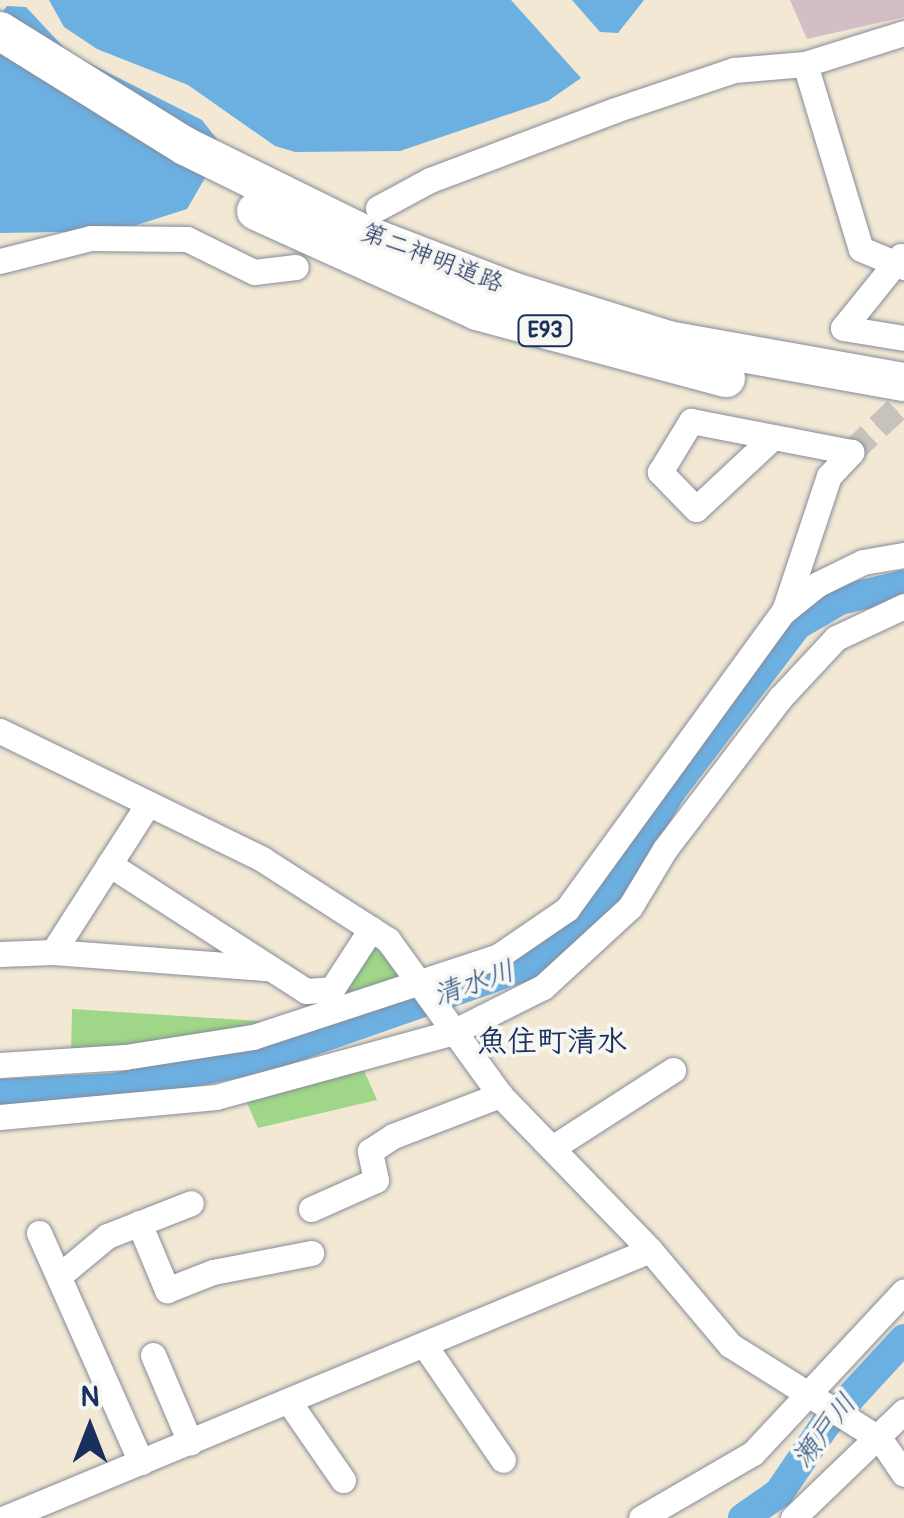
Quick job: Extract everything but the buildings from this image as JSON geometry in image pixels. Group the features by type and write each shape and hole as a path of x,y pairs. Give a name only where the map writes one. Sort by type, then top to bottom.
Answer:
{"highway":[{"name":"第二神明道路","path":"0,31 214,176 547,302 750,358 904,382"},
{"name":"第二神明道路","path":"0,60 214,176 477,311 671,368 904,407"}],"street":[{"path":"378,208 509,147 734,70 806,64 904,32"},
{"path":"806,64 861,249 900,262 843,328 904,338"},
{"path":"0,262 110,238 187,240 254,272 296,267"},
{"path":"772,437 851,452 829,476 784,612"},
{"path":"0,1065 124,1057 254,1037 418,979 497,957 567,909 784,612 818,584 862,562 904,555"},
{"path":"0,1117 216,1097 453,1032 543,987 630,907 665,849 780,698 836,638 904,606"},
{"path":"744,670 780,698"},
{"path":"0,731 262,860 388,940 500,1095 650,1250 730,1345 815,1393 876,1437 904,1474"},
{"path":"53,952 148,804"},
{"path":"109,864 306,990 332,989 370,929"},
{"path":"0,954 53,952 268,968"},
{"path":"552,1148 674,1070"},
{"path":"311,1209 376,1180 370,1151 393,1136 500,1095"},
{"path":"58,1276 107,1236 191,1203"},
{"path":"139,1223 166,1290 214,1272 311,1253"},
{"path":"39,1233 141,1462"},
{"path":"5,1518 650,1250"},
{"path":"641,1518 753,1453 815,1393 904,1291"},
{"path":"425,1346 503,1460"},
{"path":"152,1354 190,1442"},
{"path":"289,1402 343,1480"},
{"path":"792,1518 904,1411"}],"shaded area":[{"path":"790,0 904,0 904,17 807,39"}],"green space":[{"path":"371,944 409,978 338,995"},
{"path":"72,1009 274,1022 71,1054"},
{"path":"362,1066 377,1100 258,1128 244,1096"}],"water":[{"path":"49,0 511,0 581,78 548,101 400,151 295,152 275,146 188,85 97,49 64,27"},
{"path":"572,0 644,0 618,33 600,32"},
{"path":"7,6 26,7 69,53 202,120 223,147 187,209 118,231 0,233 0,16"}],"waterway":[{"name":"清水川","path":"0,1094 114,1088 266,1057 537,962 609,895 671,791 797,625 840,600 904,585"},
{"name":"瀬戸川","path":"743,1518 779,1493 825,1425 904,1339"}],"tunnel":[{"path":"851,452 904,402"}],"district":[{"name":"魚住町清水","path":"552,1042"}]}
